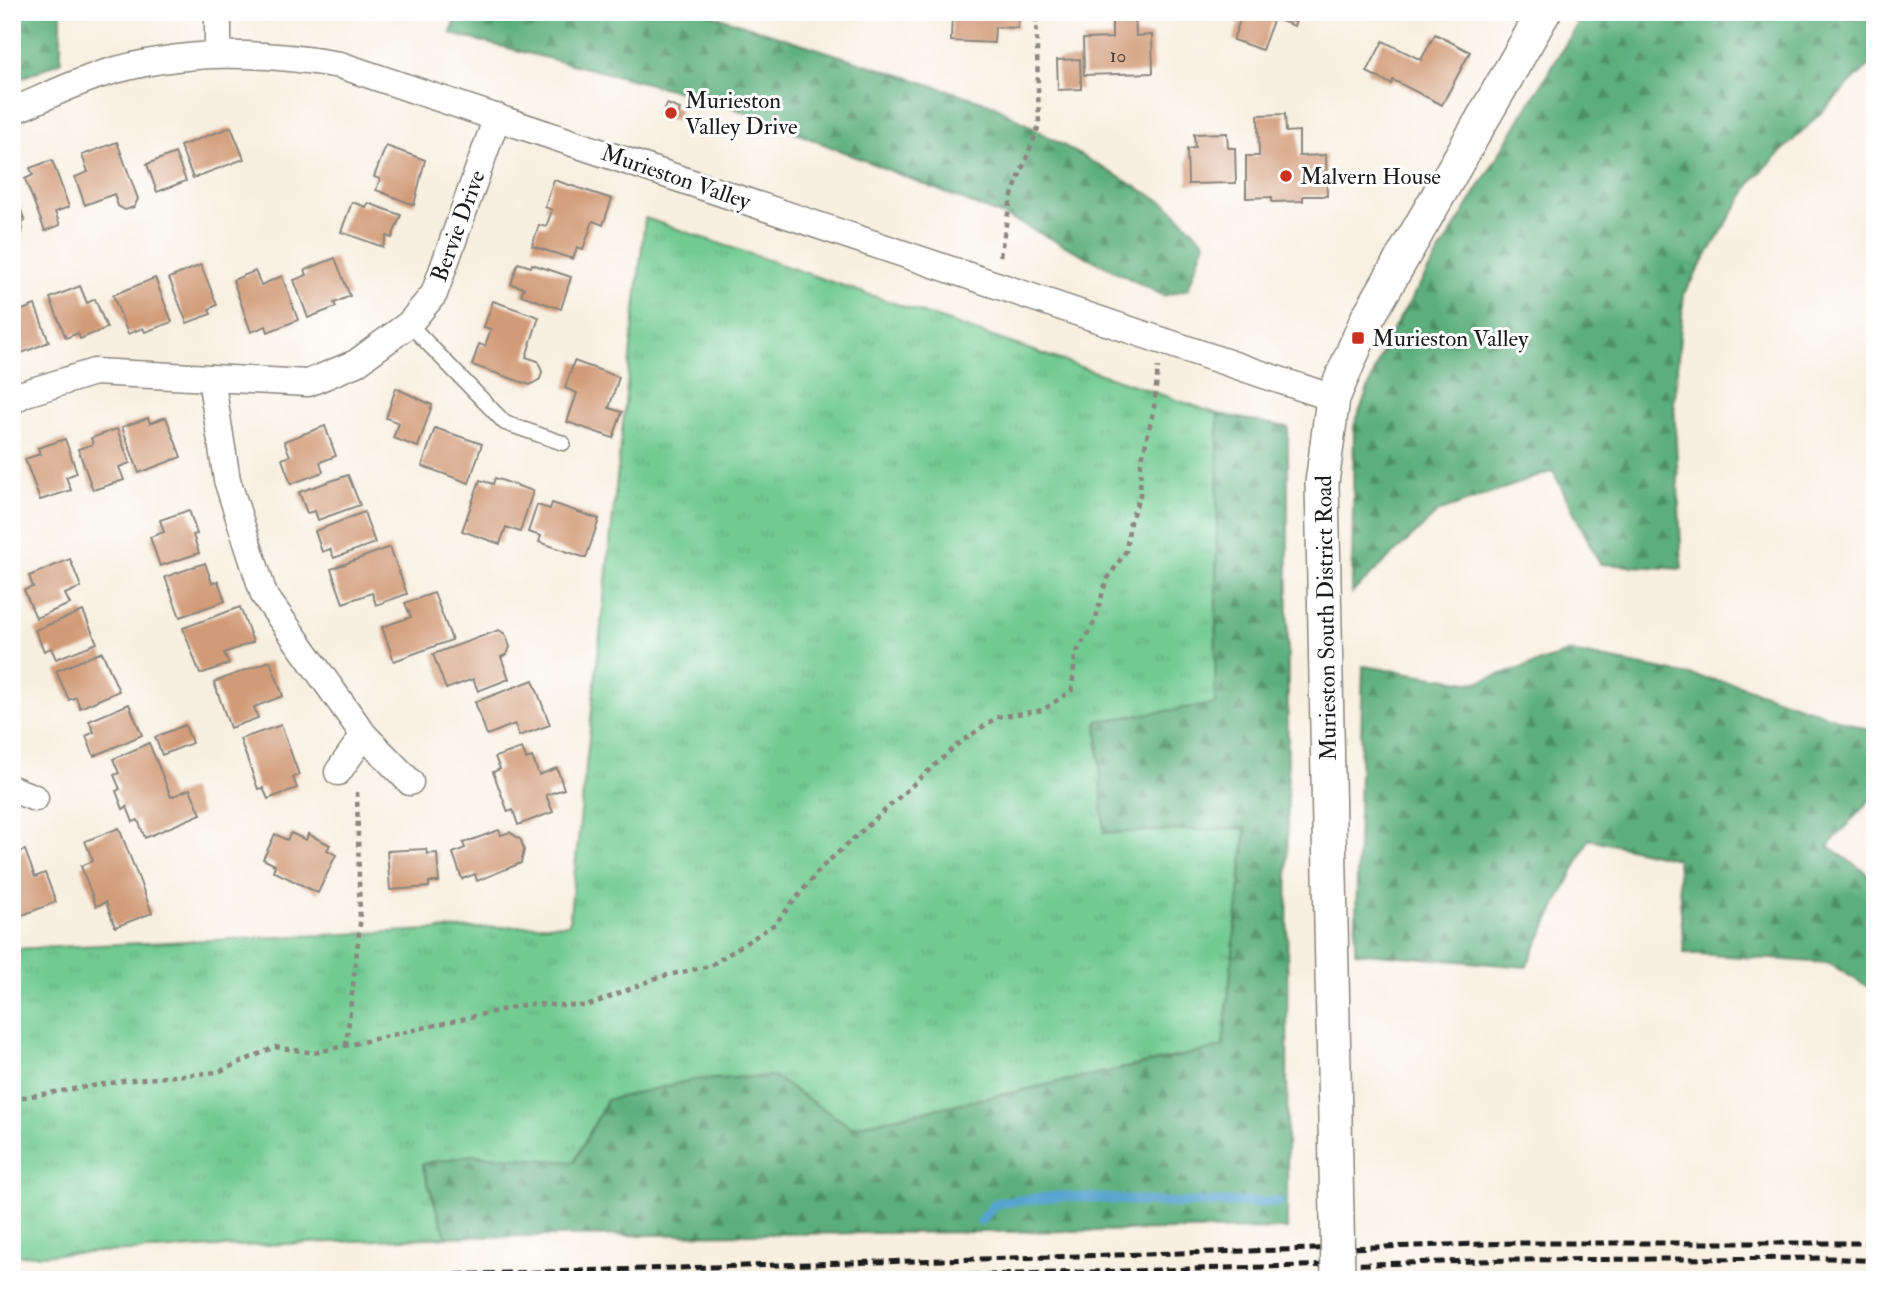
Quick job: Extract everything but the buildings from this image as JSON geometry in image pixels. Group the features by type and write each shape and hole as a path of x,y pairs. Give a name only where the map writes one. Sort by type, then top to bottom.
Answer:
{"street":[{"path":"218,12 218,53"},
{"name":"Murieston South District Road","path":"1338,1280 1322,483 1333,398 1367,319 1544,12"},
{"name":"Murieston Valley","path":"12,111 101,74 159,60 218,53 277,54 340,65 1333,398"},
{"name":"Bervie Drive","path":"12,401 23,394 94,372 308,383 356,363 409,324 434,294 497,117"},
{"path":"211,378 227,480 264,595 364,735 410,782"},
{"path":"338,772 364,735"}],"lane":[{"path":"409,324 505,423 563,443"}],"path":[{"path":"994,284 1011,198 1039,125 1036,12"},
{"path":"12,1099 123,1081 218,1072 275,1046 314,1053 527,1004 587,1006 659,977 710,966 775,924 822,867 958,744 997,717 1043,710 1072,690 1075,655 1095,621 1106,581 1126,551 1130,522 1140,495 1141,463 1154,408 1160,340"},
{"path":"338,772 357,786 360,924 346,1046"}],"green space":[{"path":"12,12 61,12 61,61 22,78 12,54"},
{"path":"456,12 703,12 991,104 1168,205 1205,242 1188,289 1164,296 1018,222 714,100 451,34"},
{"path":"1585,12 1875,18 1875,59 1753,180 1684,293 1674,401 1682,569 1600,564 1553,471 1438,512 1352,593 1354,426 1387,339"},
{"path":"645,218 1218,414 1216,705 1097,721 1105,833 1246,827 1223,1047 851,1127 772,1076 607,1100 574,1163 471,1155 422,1165 446,1237 12,1256 12,949 569,924"},
{"path":"1218,414 1288,427 1287,1229 446,1237 422,1164 471,1155 574,1162 607,1100 692,1080 772,1076 851,1127 1223,1047 1246,828 1104,833 1097,721 1215,704"},
{"path":"1571,652 1736,684 1875,732 1875,794 1828,846 1875,879 1875,991 1828,963 1684,953 1677,859 1589,839 1526,967 1355,952 1363,666 1474,683"}],"waterway":[{"path":"981,1220 996,1203 1062,1196 1174,1203 1279,1202"}],"railway":[{"path":"275,1280 1515,1243 1875,1243"},
{"path":"805,1280 1512,1260 1830,1258 1875,1261"}],"place":[{"name":"Murieston Valley Drive","path":"671,113"},
{"name":"Malvern House","path":"1286,176"},
{"name":"Murieston Valley","path":"1358,338"}]}
